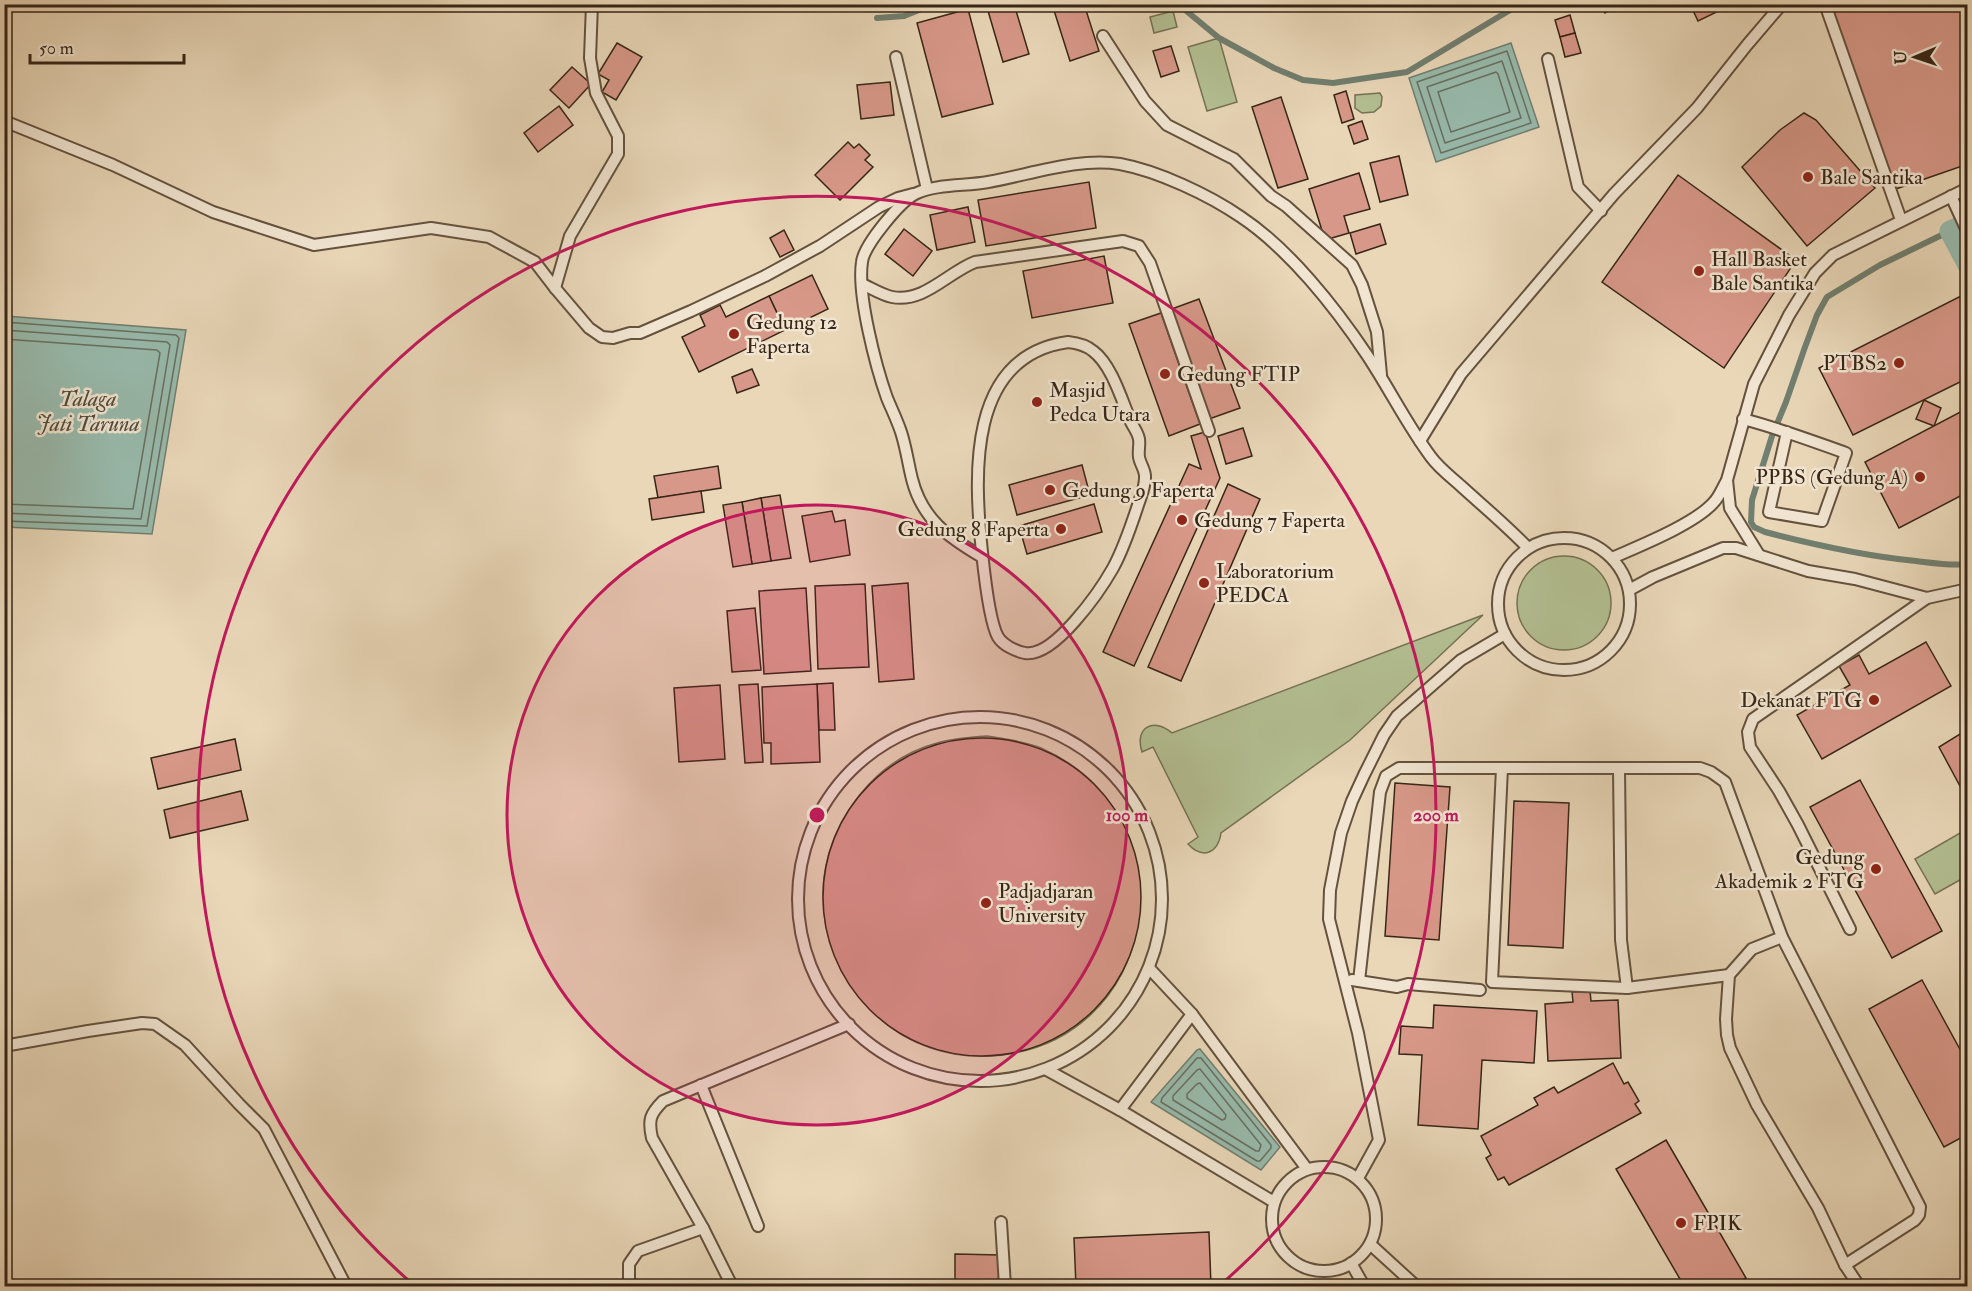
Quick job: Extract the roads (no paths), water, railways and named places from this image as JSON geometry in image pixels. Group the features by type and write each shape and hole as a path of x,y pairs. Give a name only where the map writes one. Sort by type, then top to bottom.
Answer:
{"lane":[{"path":"555,288 570,236 618,154 618,136 596,93 590,58 592,4"},
{"path":"1419,441 1461,374 1614,194 1650,154 1697,108 1746,45 1782,4"},
{"path":"1825,4 1901,220"},
{"path":"1103,36 1145,101 1167,125 1234,159 1271,196 1286,206 1352,265 1362,285 1377,332 1381,378"},
{"path":"896,57 927,189"},
{"path":"1548,58 1578,187 1601,211"},
{"path":"4,121 113,165 213,212 314,245 431,228 489,237 535,262 589,328 602,337 613,338 630,333 640,333 765,276 820,246 879,207 898,198 927,189 988,182 1094,163 1142,169 1207,197 1241,217 1269,239 1339,315 1433,460 1508,527 1528,548"},
{"path":"1612,558 1668,532 1703,512 1715,502 1727,480 1754,384 1815,273 1833,255 1968,188"},
{"path":"914,194 875,234 867,248 862,262 864,311 886,396 901,432 912,481 921,503 930,518 953,540 982,556"},
{"path":"1952,196 1968,233"},
{"path":"862,284 889,297 908,299 927,290 960,268 975,262 1123,242 1139,246 1150,263 1209,431"},
{"path":"1068,342 1081,344 1094,351 1107,368 1139,436 1139,456 1146,477 1121,553 1098,592 1084,609 1053,643 1041,651 1032,653 1023,653 1010,647 998,636 982,556 977,487 978,457 983,424 996,393 1008,372 1025,356 1055,344 1068,342"},
{"path":"1743,419 1767,425 1785,431 1846,453 1822,521 1769,512 1785,431"},
{"path":"1727,480 1730,508 1759,555"},
{"path":"1552,538 1581,539 1599,547 1620,568 1629,590 1628,621 1622,636 1599,660 1588,666 1572,670 1554,669 1538,665 1515,650 1505,634 1498,611 1498,596 1501,582 1508,568 1528,548 1552,538"},
{"path":"1629,590 1663,572 1723,548 1736,548 1808,571 1855,579 1928,598"},
{"path":"1850,929 1779,790 1750,747 1748,732 1753,719 1928,598 1968,589"},
{"path":"1358,1178 1379,1140 1358,1033 1329,919 1333,869 1341,833 1356,792 1384,735 1397,716 1461,660 1505,634"},
{"path":"993,716 1054,731 1107,767 1144,819 1160,867 1161,918 1149,968 1125,1011 1090,1046 1047,1070 996,1082 943,1079 893,1061 849,1024 815,978 798,916 803,853 829,795 874,750 931,722 993,716"},
{"path":"1359,981 1380,792 1386,776 1399,768 1619,770 1700,768 1711,772 1725,782 1782,937 1920,1207 1919,1215 1915,1220 1845,1265"},
{"path":"1502,768 1492,982 1627,988 1729,975"},
{"path":"1619,770 1620,940 1627,988"},
{"path":"1782,937 1752,949 1729,975 1727,1035 1757,1104 1818,1209 1845,1265 1859,1287"},
{"path":"1149,968 1192,1014 1307,1169"},
{"path":"1344,979 1397,987 1408,984 1480,990"},
{"path":"1119,1110 1192,1014"},
{"path":"4,1046 142,1023 155,1024 170,1034 184,1045 264,1129 346,1287"},
{"path":"732,1287 703,1228 652,1138 649,1123 653,1111 663,1101 849,1024"},
{"path":"1047,1070 1119,1110 1274,1203"},
{"path":"701,1085 758,1226"},
{"path":"1325,1166 1342,1169 1358,1178 1369,1192 1375,1209 1376,1227 1370,1244 1362,1255 1337,1269 1323,1271 1309,1269 1296,1263 1278,1242 1273,1228 1274,1203 1287,1182 1307,1169 1325,1166"},
{"path":"1001,1222 1005,1287"},
{"path":"631,1287 629,1264 638,1251 703,1228"},
{"path":"1370,1244 1416,1287"},
{"path":"1351,1263 1365,1287"}],"water":[{"path":"1511,43 1539,127 1436,162 1409,78"},
{"name":"Talaga Jati Taruna","path":"5,316 186,330 152,534 5,527"},
{"path":"1200,1049 1280,1147 1261,1170 1151,1102"}],"waterway":[{"path":"877,18 904,16 934,4"},
{"path":"1178,4 1219,38 1274,68 1303,80 1333,83 1407,72 1520,4"},
{"path":"1968,223 1950,231 1968,265"},
{"path":"1950,231 1880,265 1827,297 1817,315 1772,436 1752,500 1751,522 1754,527 1765,532 1840,550 1935,563 1968,564"}],"place":[{"name":"Bale Santika","path":"1808,177"},
{"name":"Hall Basket Bale Santika","path":"1699,271"},
{"name":"Gedung 12 Faperta","path":"734,334"},
{"name":"PTBS2","path":"1899,363"},
{"name":"Gedung FTIP","path":"1165,374"},
{"name":"Masjid Pedca Utara","path":"1037,402"},
{"name":"PPBS (Gedung A)","path":"1920,477"},
{"name":"Gedung 9 Faperta","path":"1050,490"},
{"name":"Gedung 7 Faperta","path":"1182,520"},
{"name":"Gedung 8 Faperta","path":"1061,529"},
{"name":"Laboratorium PEDCA","path":"1204,583"},
{"name":"Dekanat FTG","path":"1874,700"},
{"name":"Gedung Akademik 2 FTG","path":"1876,869"},
{"name":"Padjadjaran University","path":"986,903"},
{"name":"FPIK","path":"1681,1223"}]}
